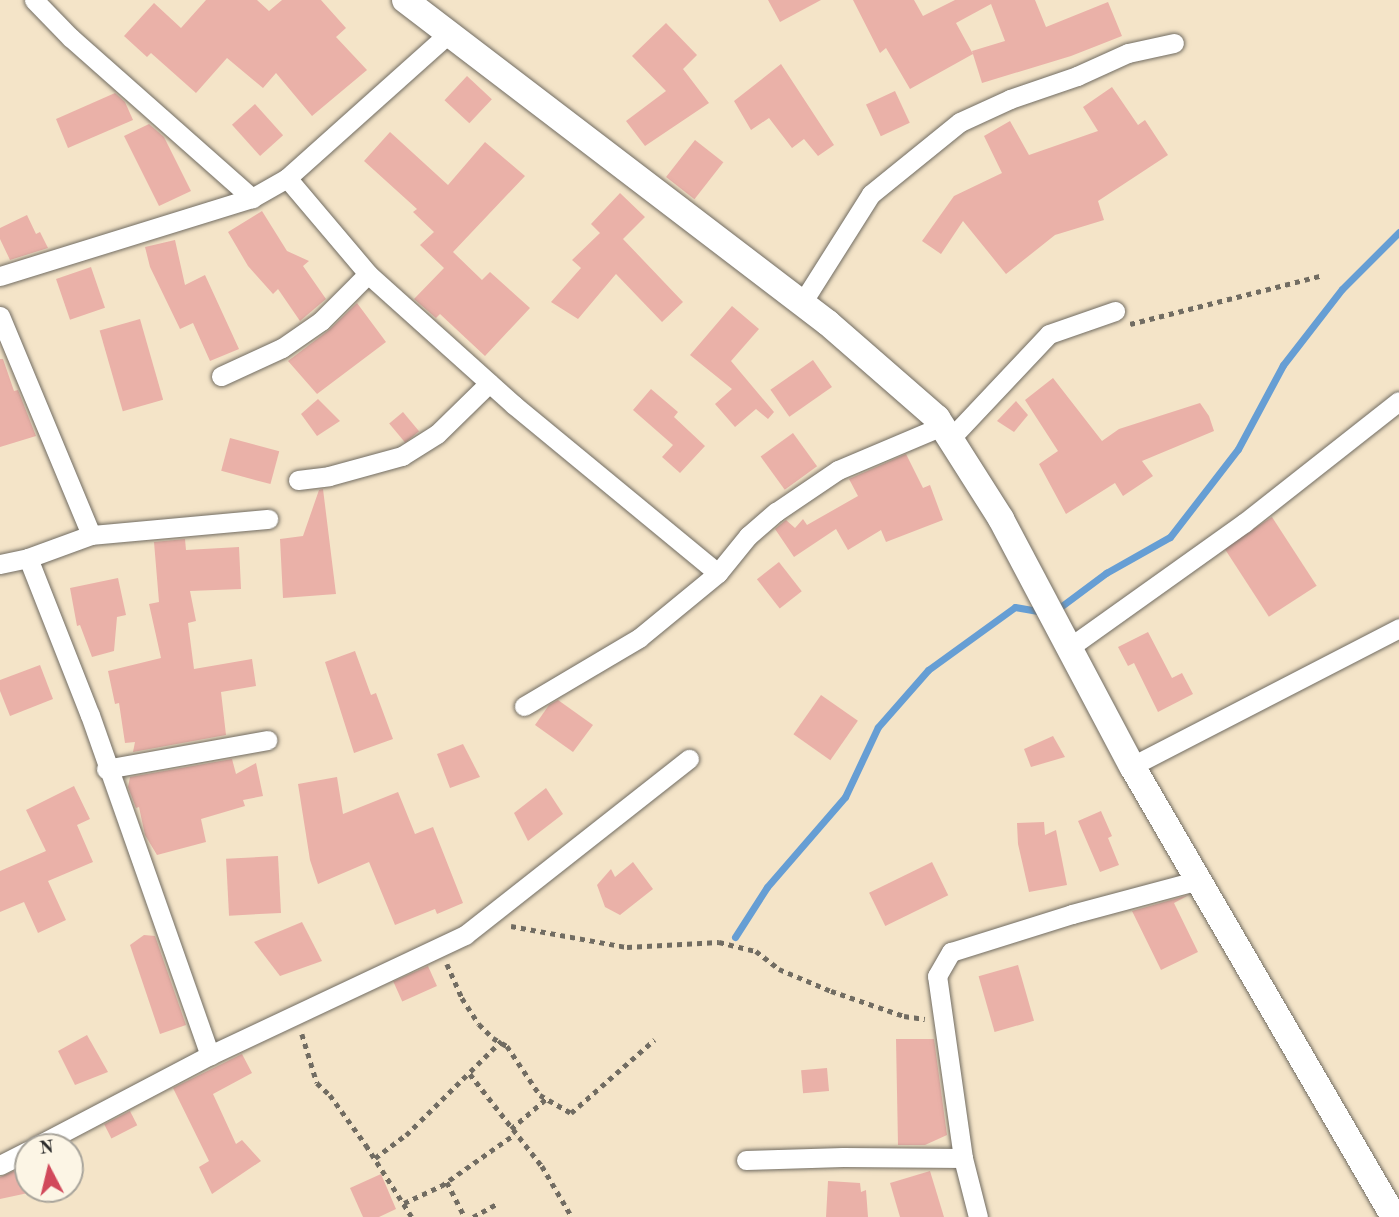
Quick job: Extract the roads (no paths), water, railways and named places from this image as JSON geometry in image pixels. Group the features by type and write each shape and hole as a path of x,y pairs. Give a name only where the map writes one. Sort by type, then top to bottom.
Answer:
{"street":[{"path":"34,0 71,38 252,198"},
{"path":"405,0 447,35 802,303 927,409 946,433 1001,519 1132,766 1394,1217"},
{"path":"0,276 252,198 287,178 447,35"},
{"path":"802,303 871,194 960,122 1010,99 1077,76 1128,53 1174,43"},
{"path":"287,178 368,274 489,383 718,573"},
{"path":"221,376 282,348 321,321 368,274"},
{"path":"524,706 639,638 718,573 748,536 776,512 838,470 946,433 1049,334 1115,311"},
{"path":"0,316 91,535"},
{"path":"298,480 329,476 402,456 437,434 489,383"},
{"path":"1070,648 1244,523 1399,401"},
{"path":"0,564 28,558 91,535 268,519"},
{"path":"28,558 90,715 106,769 210,1055"},
{"path":"1132,766 1399,628"},
{"path":"106,769 267,740"},
{"path":"62,1133 210,1055 465,935 689,759"},
{"path":"978,1217 962,1158 937,976 951,952 1072,914 1199,880"},
{"path":"746,1160 843,1157 962,1158"}],"waterway":[{"path":"1055,611 1106,573 1170,537 1238,449 1283,365 1342,289 1399,232"},
{"path":"735,937 767,887 845,797 878,727 928,670 1015,607 1044,612"}]}
